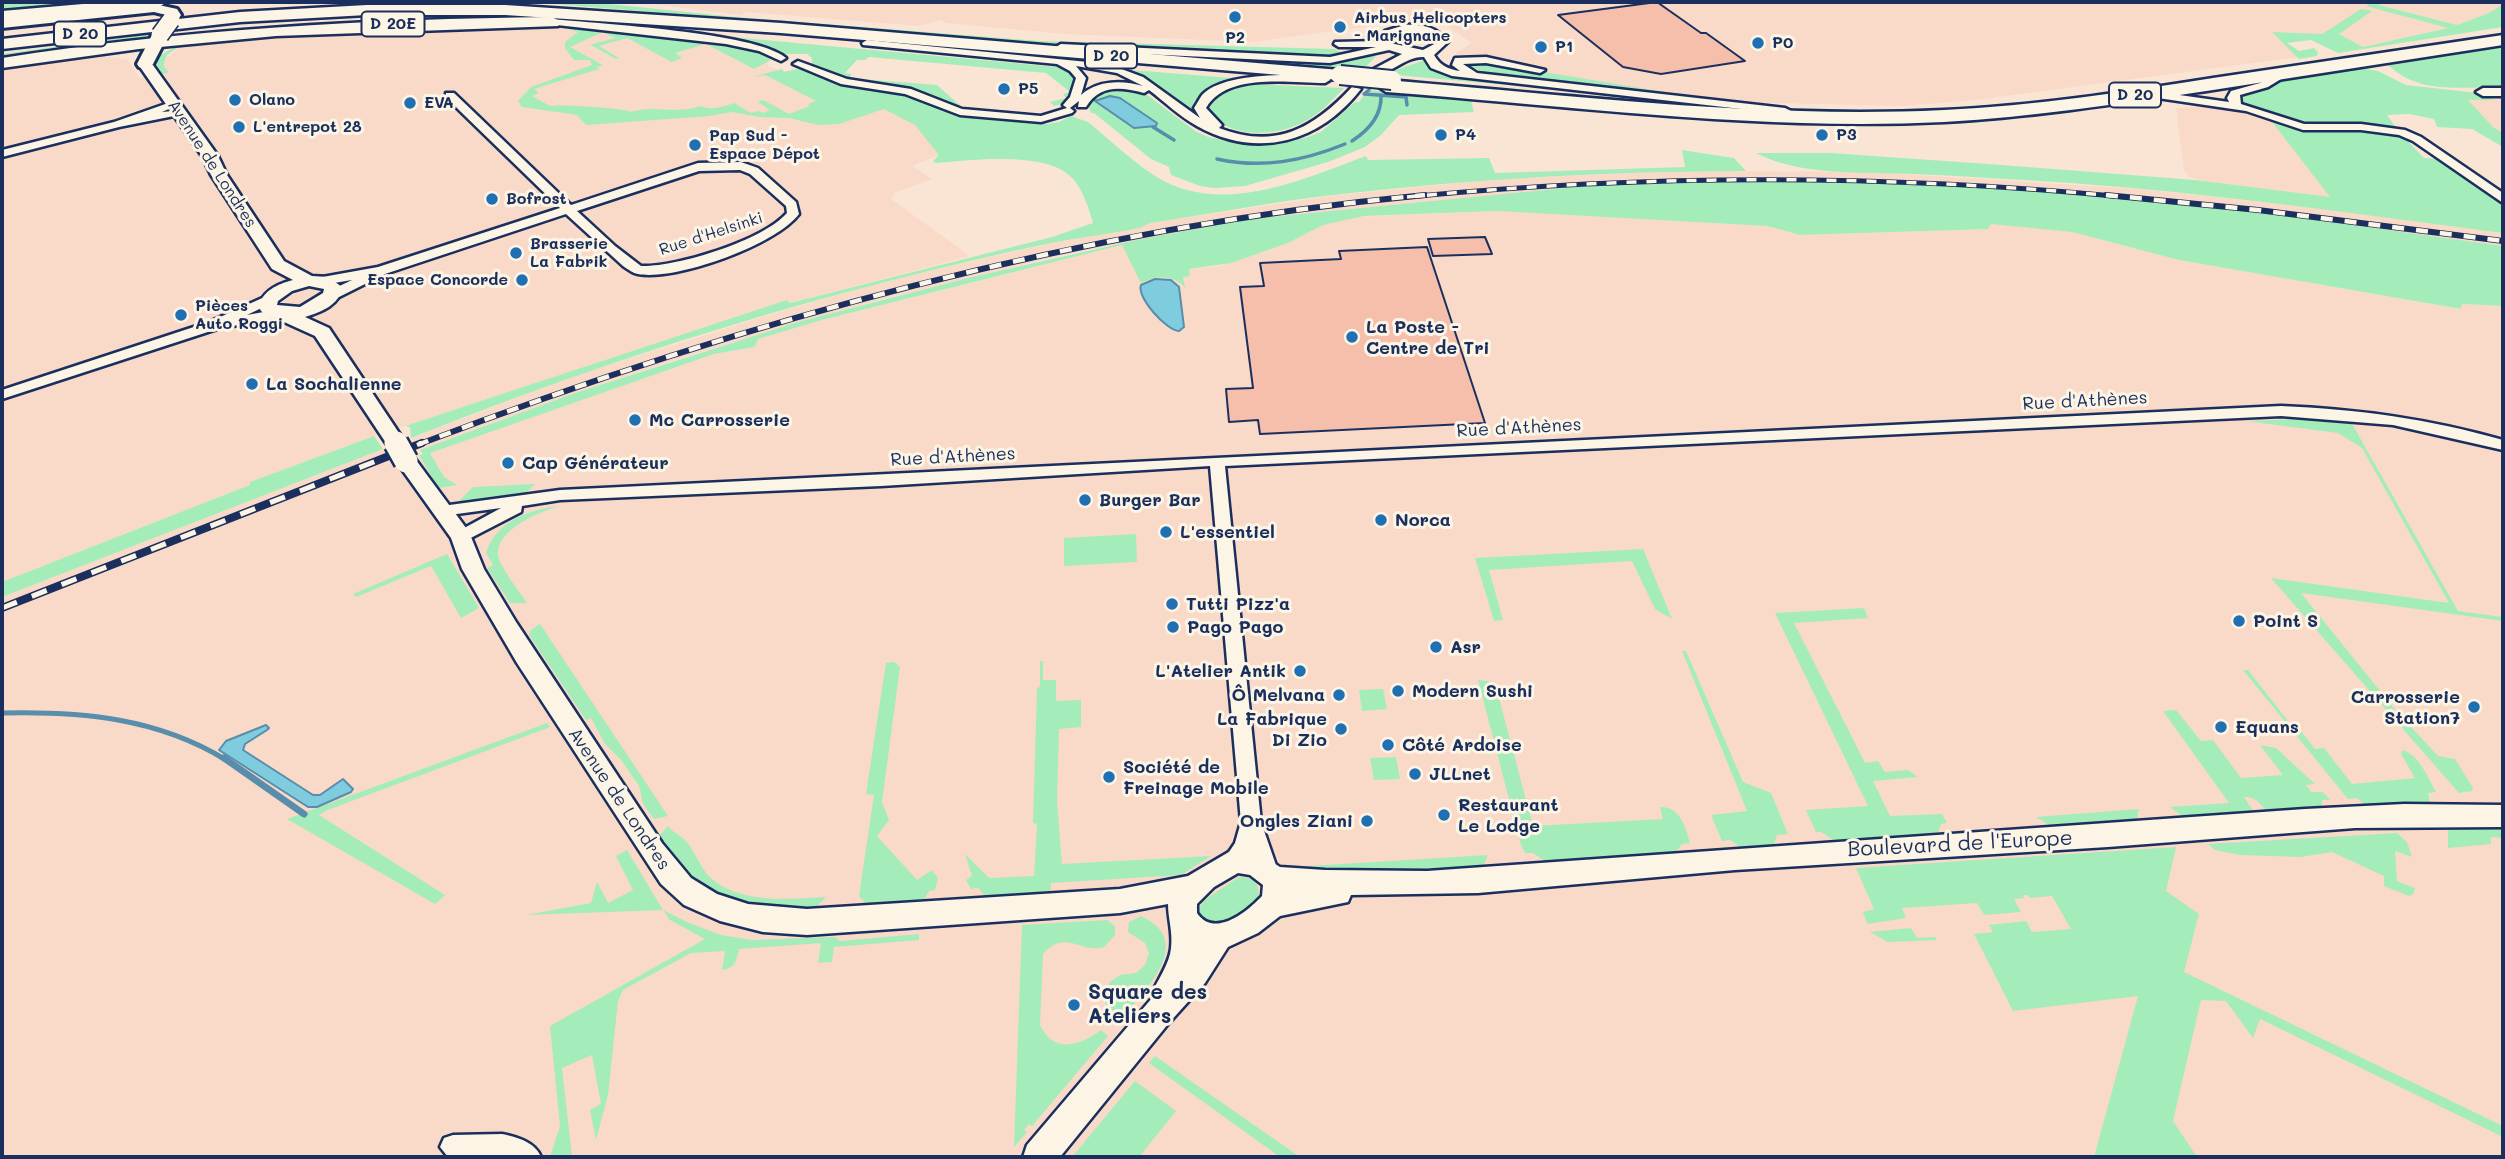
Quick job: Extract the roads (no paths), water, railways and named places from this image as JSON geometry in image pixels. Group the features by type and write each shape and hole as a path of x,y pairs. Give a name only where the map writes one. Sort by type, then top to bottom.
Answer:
{"main road":[{"path":"489,2 781,28"},
{"path":"2,17 171,9"},
{"path":"2,17 171,9"},
{"path":"2,34 171,9"},
{"path":"153,47 171,9"},
{"name":"D 20","path":"2,48 240,17 367,10 539,11 781,28 1341,83 1378,78 1785,111 1933,110 2029,102 2503,33"},
{"path":"2,24 101,12"},
{"name":"D 20","path":"37,51 230,23 331,16 567,18 806,38 874,39"},
{"name":"D 20E","path":"153,47 234,34 397,24 552,22 806,38"},
{"path":"2,48 104,51 131,55 153,47 234,34"},
{"name":"D 20","path":"1378,78 1689,111 1839,119 1958,115 2147,94 2503,40"},
{"path":"2,63 37,51"}],"street":[{"path":"552,22 726,41 762,49 781,58 778,61 782,65 798,64 845,82 907,91 960,112 1041,119 1068,108 1082,80"},
{"path":"874,39 1329,60 1387,44 1411,53 1427,52 1439,47 1443,42 1440,36 1431,32 1402,29 1391,32 1387,44 1378,78"},
{"path":"874,39 1121,71 1145,82 1178,108 1217,133 1255,140 1298,135 1315,127 1329,117 1341,83"},
{"name":"Avenue de Londres","path":"153,47 177,108 278,265"},
{"path":"1427,52 1432,64 1440,69 1785,111"},
{"path":"1378,78 1411,53"},
{"path":"1478,75 1460,68 1457,65 1459,60 1486,60 1540,70"},
{"path":"1045,61 1074,69 1082,80 1089,84 1132,85 1178,108"},
{"path":"2237,106 2233,98 2235,93 2264,85 2284,74"},
{"path":"1269,80 1341,83 1313,120 1290,132 1274,135 1255,135 1224,129 1212,123 1200,107 1202,99 1212,91 1229,85 1269,80"},
{"path":"1068,108 1081,111 1082,100 1087,94 1107,86"},
{"path":"2483,92 2503,92"},
{"path":"2147,94 2237,106 2264,112 2299,126 2361,127 2406,134 2466,171 2503,199"},
{"name":"Rue d'Helsinki","path":"321,290 569,210 698,167 723,164 754,171 794,209 788,223 773,233 678,267 654,271 638,270 624,261 569,210 515,162 450,95"},
{"path":"2,154 177,108"},
{"path":"278,265 321,290"},
{"path":"278,265 278,305"},
{"path":"278,305 306,310 321,290"},
{"path":"2,395 321,290"},
{"path":"321,290 322,332"},
{"name":"Avenue de Londres","path":"278,305 322,332 406,461 461,537 473,569 595,768 663,868 695,897 738,914 783,922 1120,901 1192,887"},
{"name":"Rue d'Athènes","path":"442,512 584,494 2281,411 2378,418 2449,431 2503,445"},
{"path":"1217,461 1251,822 1271,885"},
{"name":"Rue d'Athènes","path":"461,537 534,499"},
{"name":"Boulevard de l'Europe","path":"1271,885 1311,896 1418,882 1809,853 2029,841 2353,818 2467,814 2503,816"},
{"path":"1157,1014 1186,951 1185,897 1192,887 1234,862 1245,846 1251,822"},
{"path":"1234,862 1254,864 1271,885"},
{"path":"1185,919 1205,937 1218,938 1231,934 1271,885"},
{"name":"Avenue de Londres","path":"1120,901 1185,919"},
{"path":"1039,1157 1157,1014 1195,975 1218,938"},
{"path":"453,1147 502,1146 514,1148 528,1157"}],"water":[{"path":"1110,96 1120,98 1157,123 1156,126 1134,128 1095,101"},
{"path":"1155,279 1171,280 1179,287 1184,327 1179,331 1160,320 1143,297 1141,285"},
{"path":"266,725 269,728 245,744 243,750 313,795 320,795 343,779 353,789 351,792 317,807 308,807 219,750 226,741"}],"waterway":[{"path":"1369,90 1364,94 1381,95"},
{"path":"1352,141 1364,132 1377,116 1381,95"},
{"path":"1381,95 1406,97 1407,105"},
{"path":"1153,127 1174,140"},
{"path":"1217,159 1250,163 1282,162 1345,144"},
{"path":"2,713 61,714 118,720 173,735 226,760"},
{"path":"224,758 304,814"}],"tunnel":[{"path":"1348,89 1363,73"}],"railway":[{"path":"1410,197 1586,184 1766,180 1946,184 2125,197"},
{"path":"1410,197 1425,195"},
{"path":"2106,195 2258,210 2503,241"},
{"path":"417,445 663,358 913,286 1040,256 1167,231 1295,210 1410,197"},
{"path":"2,608 422,443"}],"place":[{"name":"P2","path":"1235,17"},
{"name":"Airbus Helicopters - Marignane","path":"1340,27"},
{"name":"P0","path":"1758,43"},
{"name":"P1","path":"1541,47"},
{"name":"P5","path":"1004,89"},
{"name":"Olano","path":"235,100"},
{"name":"EVA","path":"410,103"},
{"name":"L'entrepot 28","path":"239,127"},
{"name":"P4","path":"1441,135"},
{"name":"P3","path":"1822,135"},
{"name":"Pap Sud - Espace Dépot","path":"695,145"},
{"name":"Bofrost","path":"492,199"},
{"name":"Brasserie La Fabrik","path":"516,253"},
{"name":"Espace Concorde","path":"522,280"},
{"name":"Pièces Auto Roggi","path":"181,315"},
{"name":"La Poste - Centre de Tri","path":"1352,337"},
{"name":"La Sochalienne","path":"252,384"},
{"name":"Mc Carrosserie","path":"635,420"},
{"name":"Cap Générateur","path":"508,463"},
{"name":"Burger Bar","path":"1085,500"},
{"name":"Norca","path":"1381,520"},
{"name":"L'essentiel","path":"1166,532"},
{"name":"Tutti Pizz'a","path":"1172,604"},
{"name":"Point S","path":"2239,621"},
{"name":"Pago Pago","path":"1173,627"},
{"name":"Asr","path":"1436,647"},
{"name":"L'Atelier Antik","path":"1300,671"},
{"name":"Modern Sushi","path":"1398,691"},
{"name":"Ô Melvana","path":"1339,695"},
{"name":"Carrosserie Station7","path":"2474,707"},
{"name":"Equans","path":"2221,727"},
{"name":"La Fabrique Di Zio","path":"1341,729"},
{"name":"Côté Ardoise","path":"1388,745"},
{"name":"JLLnet","path":"1415,774"},
{"name":"Société de Freinage Mobile","path":"1109,777"},
{"name":"Restaurant Le Lodge","path":"1444,815"},
{"name":"Ongles Ziani","path":"1367,821"},
{"name":"Square des Ateliers","path":"1074,1005"}]}
